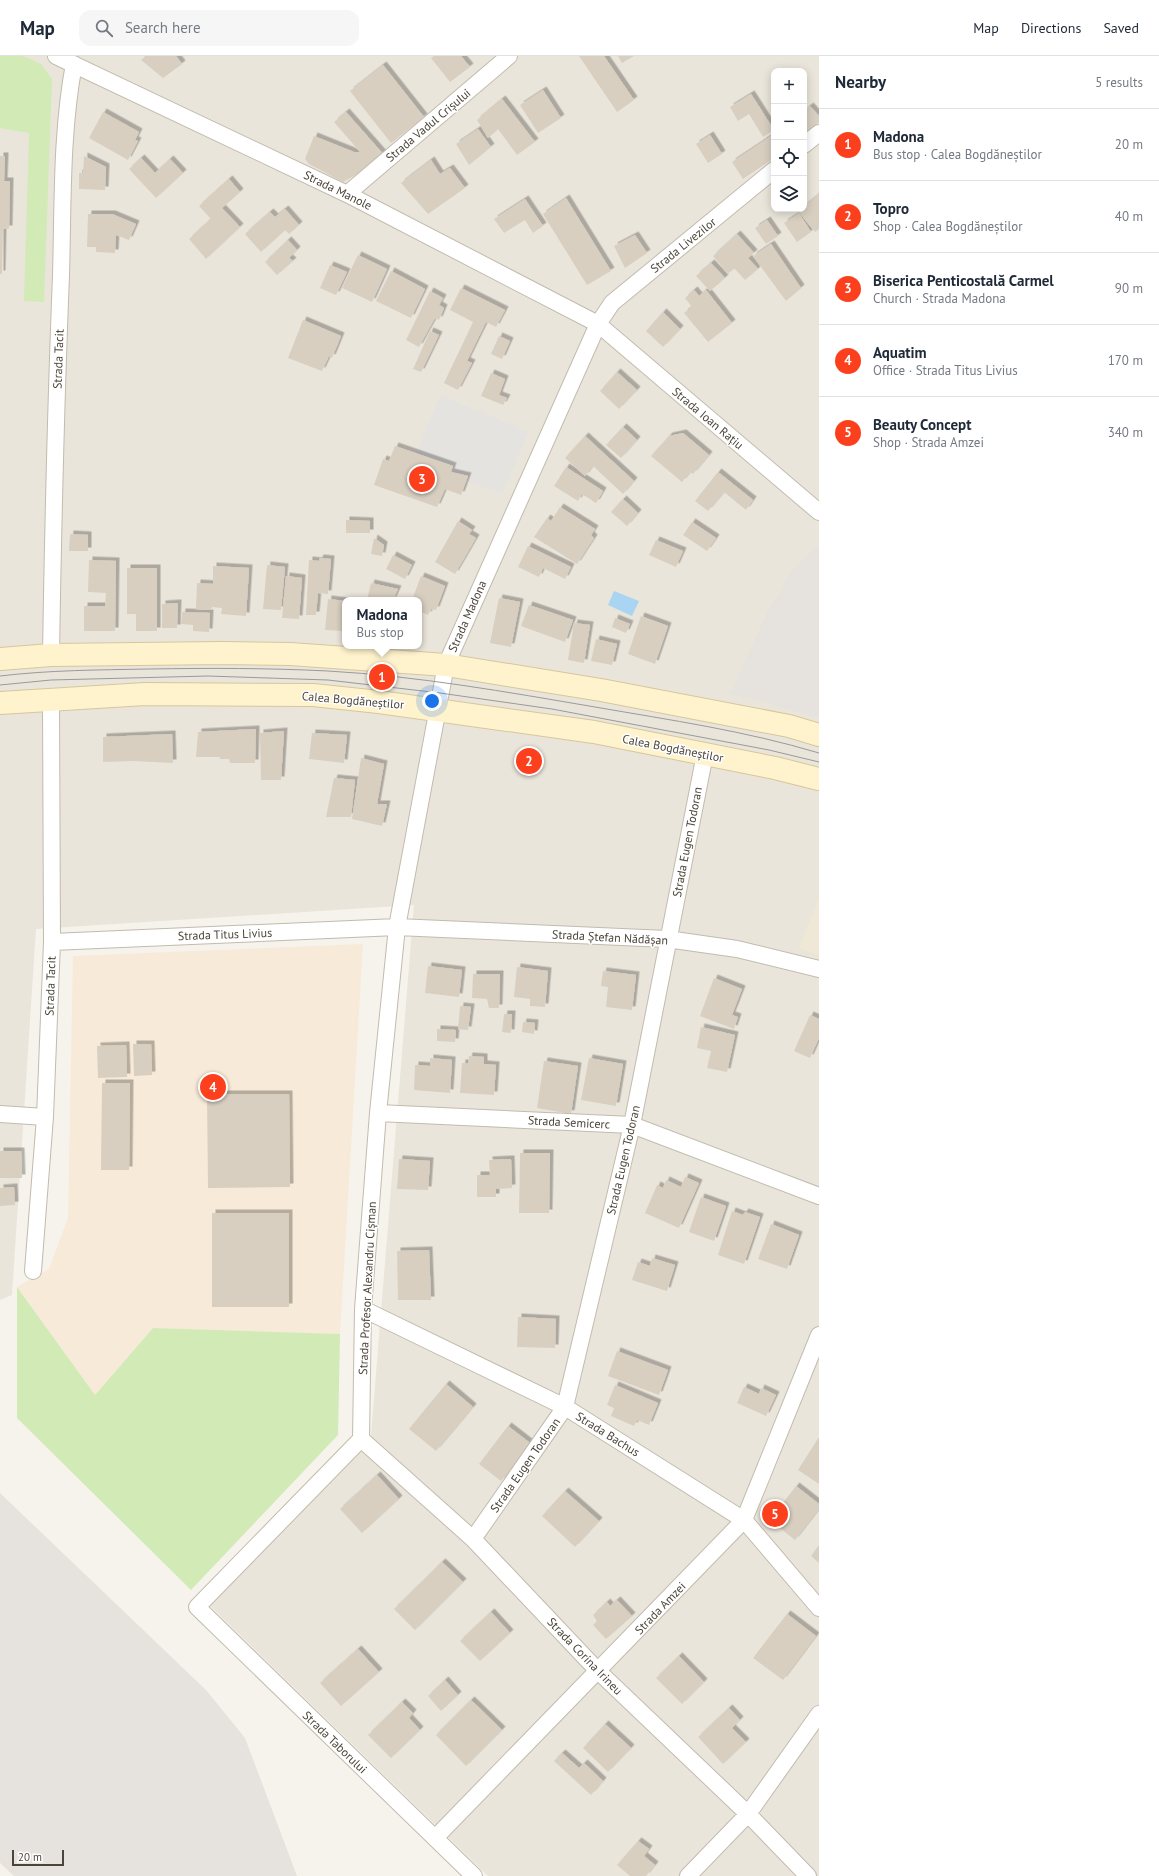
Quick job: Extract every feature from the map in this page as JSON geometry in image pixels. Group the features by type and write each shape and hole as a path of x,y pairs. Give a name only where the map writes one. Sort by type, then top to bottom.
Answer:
{"main road":[{"path":"0,659 51,655 290,654 446,665 609,691 789,726 819,735"},
{"name":"Calea Bogdăneștilor","path":"0,703 145,694 305,695 436,709 594,732 819,779"}],"street":[{"name":"Strada Manole","path":"56,56 79,60 347,194 598,324"},
{"name":"Strada Vadul Crișului","path":"347,194 509,56"},
{"name":"Strada Tacit","path":"51,655 57,377 64,166 69,91 79,60"},
{"path":"807,143 819,133"},
{"name":"Strada Livezilor","path":"598,324 612,303 771,172"},
{"name":"Strada Ioan Rațiu","path":"598,324 818,510"},
{"name":"Strada Madona","path":"397,927 436,709 446,665 598,324"},
{"name":"Strada Tacit","path":"33,1271 45,1117 52,942 51,700"},
{"name":"Strada Eugen Todoran","path":"473,1539 565,1407 632,1125 667,939 705,754"},
{"name":"Strada Titus Livius","path":"52,942 397,927"},
{"name":"Strada Ștefan Nădășan","path":"397,927 667,939 737,949 819,969"},
{"name":"Strada Profesor Alexandru Cișman","path":"361,1439 363,1309 378,1113 397,927"},
{"name":"Strada Semicerc","path":"378,1113 632,1125 819,1196"},
{"path":"0,1114 45,1117"},
{"name":"Strada Bachus","path":"363,1309 565,1407 744,1520 819,1608"},
{"name":"Strada Amzei","path":"435,1838 744,1520 819,1334"},
{"name":"Strada Corina Irineu","path":"361,1439 473,1539 598,1671 748,1814 808,1876"},
{"name":"Strada Taborului","path":"361,1439 197,1607 474,1876"},
{"path":"688,1876 748,1814 819,1714"}],"shaded area":[{"path":"0,56 819,56 819,1876 488,1876 207,1603 371,1435 414,905 36,929 12,1295 0,1300"},
{"path":"440,395 529,432 502,494 466,481 468,476 451,472 453,466 416,454"},
{"path":"819,548 819,718 731,693 767,612 793,569 814,549"},
{"path":"819,897 819,955 799,948"},
{"path":"363,944 340,1334 153,1328 95,1395 17,1287 49,1269 68,1218 73,956"},
{"path":"0,1493 206,1690 245,1738 297,1876 14,1876 0,1863"}],"green space":[{"path":"0,56 23,56 41,64 52,79 44,302 24,301 29,133 0,128"},
{"path":"17,1287 95,1395 153,1328 340,1334 338,1435 191,1590 17,1418"}],"water":[{"path":"614,591 639,601 632,616 608,605"}],"building":[{"path":"146,56 176,56 182,64 163,78 141,60"},
{"path":"434,56 461,56 470,67 450,82 431,58"},
{"path":"579,56 604,56 634,100 617,112"},
{"path":"618,56 634,56 622,63"},
{"path":"383,65 424,117 391,143 350,91"},
{"path":"543,90 561,118 538,133 520,105"},
{"path":"751,94 771,125 771,132 763,137 749,114 738,121 730,107"},
{"path":"502,99 535,142 517,155 498,129 488,138 477,120"},
{"path":"810,106 819,116 819,122 807,132 807,108"},
{"path":"103,112 139,132 135,140 138,141 128,160 89,138"},
{"path":"346,112 384,155 368,168 343,182 309,164 305,159 314,136 354,152 360,152 334,122"},
{"path":"478,129 491,147 469,165 456,144"},
{"path":"710,135 722,154 708,163 696,144"},
{"path":"771,136 771,160 743,179 732,162"},
{"path":"0,156 5,156 4,181 10,181 9,229 3,229 2,274 0,274"},
{"path":"84,156 106,167 105,190 79,189 79,173 83,173"},
{"path":"141,158 155,173 170,159 183,173 156,198 129,169"},
{"path":"431,160 440,174 450,168 465,188 428,214 401,183"},
{"path":"229,179 240,192 222,208 240,227 206,259 189,239 211,219 199,206"},
{"path":"819,194 819,229 815,232 799,212 807,212 807,204"},
{"path":"566,198 611,271 587,285 543,214"},
{"path":"525,199 543,226 533,233 525,220 504,233 494,219"},
{"path":"285,209 299,225 289,234 285,230 261,252 245,234 270,212 275,217"},
{"path":"799,213 811,232 797,242 784,223"},
{"path":"88,214 112,214 136,224 129,240 116,235 115,253 96,252 96,247 87,247"},
{"path":"767,220 778,236 766,244 755,228"},
{"path":"737,234 754,253 748,258 758,269 745,280 734,268 728,274 713,256"},
{"path":"635,235 647,253 625,268 614,246"},
{"path":"288,240 297,250 289,258 293,261 277,275 265,262"},
{"path":"771,244 801,288 786,301 753,256"},
{"path":"358,255 387,269 372,302 342,288"},
{"path":"711,263 725,278 710,291 696,276"},
{"path":"330,265 347,272 336,295 320,288"},
{"path":"391,271 425,289 411,318 376,301"},
{"path":"461,288 505,310 496,327 486,322 467,361 472,363 458,390 444,383 473,322 450,310"},
{"path":"694,290 699,296 706,290 732,323 708,342 684,313 692,307 685,298"},
{"path":"430,291 443,298 439,305 444,308 439,320 435,318 419,347 406,340"},
{"path":"663,312 680,329 663,347 646,331"},
{"path":"303,320 341,336 332,358 329,356 322,371 288,358"},
{"path":"430,331 439,335 421,372 413,369"},
{"path":"499,336 510,341 502,359 491,354"},
{"path":"617,372 637,390 619,409 600,391"},
{"path":"491,373 505,379 499,395 507,398 503,405 481,396"},
{"path":"623,427 637,440 621,458 606,445"},
{"path":"683,433 709,455 693,474 690,472 682,482 651,456 669,436"},
{"path":"585,436 634,481 623,494 593,466 585,476 565,458"},
{"path":"395,446 453,466 451,472 468,476 461,495 445,489 437,507 374,485 383,459 389,461"},
{"path":"566,467 603,491 596,503 582,494 578,501 554,486"},
{"path":"718,472 753,500 746,510 724,492 708,511 695,501"},
{"path":"623,499 638,513 627,526 611,512"},
{"path":"560,507 595,529 591,535 594,538 577,564 534,537 547,518 551,521"},
{"path":"346,520 370,521 370,533 346,533"},
{"path":"458,521 472,530 469,534 476,538 455,574 435,562"},
{"path":"692,522 716,538 707,551 683,535"},
{"path":"70,534 88,535 88,551 69,551"},
{"path":"374,538 384,545 382,556 371,554"},
{"path":"656,540 683,551 676,567 649,555"},
{"path":"528,546 571,567 565,579 543,568 539,577 518,567"},
{"path":"393,555 412,565 405,579 386,569"},
{"path":"320,558 331,559 328,594 318,593 316,615 306,615 309,560 319,561"},
{"path":"89,560 116,561 115,631 84,631 84,606 105,606 106,593 88,592"},
{"path":"267,565 285,567 281,610 263,609"},
{"path":"213,566 249,568 246,616 221,614 222,608 212,607 211,610 196,609 197,583 213,584"},
{"path":"127,568 157,568 157,631 136,631 136,614 127,614"},
{"path":"286,576 302,578 299,619 282,618"},
{"path":"421,576 445,586 436,610 431,609 428,615 422,612 422,597 413,597"},
{"path":"371,583 398,589 394,597 368,597"},
{"path":"499,598 520,602 511,647 490,643"},
{"path":"328,599 342,601 342,631 325,630"},
{"path":"178,603 177,628 162,628 162,604"},
{"path":"529,605 573,620 565,642 521,626"},
{"path":"182,612 210,613 209,632 193,631 193,625 181,624"},
{"path":"641,616 668,626 655,664 628,654"},
{"path":"615,618 630,624 626,633 612,627"},
{"path":"574,623 590,625 584,663 568,660"},
{"path":"596,639 617,644 612,665 591,661"},
{"path":"256,729 255,763 230,763 229,759 220,759 220,757 196,757 198,732"},
{"path":"284,731 281,780 261,780 260,733"},
{"path":"312,733 347,735 344,763 309,759"},
{"path":"172,734 173,763 133,761 103,762 103,737"},
{"path":"361,758 384,764 377,804 387,804 382,826 352,819"},
{"path":"334,778 355,780 351,817 326,817"},
{"path":"428,966 462,970 459,997 425,993"},
{"path":"517,967 548,971 545,1007 530,1006 530,999 514,997"},
{"path":"603,971 636,975 632,1010 606,1007 608,987 601,986"},
{"path":"473,974 500,974 499,1008 489,1008 487,999 472,998"},
{"path":"714,978 742,989 732,1015 738,1017 734,1029 700,1016"},
{"path":"460,1006 471,1007 468,1030 458,1029"},
{"path":"504,1014 512,1014 511,1033 502,1032"},
{"path":"810,1015 819,1019 819,1038 810,1058 794,1051"},
{"path":"523,1022 535,1023 534,1034 522,1032"},
{"path":"701,1027 735,1035 727,1072 707,1068 711,1051 697,1048"},
{"path":"437,1029 456,1030 455,1042 437,1041"},
{"path":"133,1044 151,1044 152,1075 134,1076"},
{"path":"126,1045 127,1077 98,1078 97,1046"},
{"path":"469,1056 484,1057 484,1064 496,1065 494,1095 460,1093 462,1063 468,1063"},
{"path":"430,1058 452,1060 450,1093 414,1090 415,1065 430,1066"},
{"path":"589,1058 623,1064 616,1106 581,1100"},
{"path":"544,1061 578,1066 571,1114 537,1108"},
{"path":"102,1083 130,1083 129,1170 101,1170"},
{"path":"207,1094 289,1094 290,1187 208,1188"},
{"path":"0,1151 21,1151 22,1178 0,1178"},
{"path":"520,1153 550,1153 549,1213 519,1213"},
{"path":"399,1159 430,1161 428,1190 397,1189"},
{"path":"511,1159 512,1188 496,1189 496,1197 477,1197 477,1175 490,1175 489,1160"},
{"path":"685,1177 699,1183 679,1228 645,1213 657,1185 663,1188 666,1180 681,1187"},
{"path":"14,1187 15,1205 0,1206 0,1188"},
{"path":"701,1197 726,1206 714,1241 689,1232"},
{"path":"732,1211 743,1215 745,1212 760,1217 744,1264 718,1255"},
{"path":"212,1213 289,1213 289,1307 212,1307"},
{"path":"771,1224 799,1235 787,1269 758,1259"},
{"path":"429,1250 431,1300 398,1300 397,1251"},
{"path":"652,1258 675,1265 667,1291 632,1280 638,1262 650,1266"},
{"path":"518,1317 556,1319 555,1348 517,1347"},
{"path":"617,1351 668,1370 659,1395 608,1376"},
{"path":"446,1384 473,1407 436,1451 409,1429"},
{"path":"615,1385 658,1403 649,1425 637,1420 634,1426 611,1416 614,1408 607,1405"},
{"path":"744,1387 759,1394 761,1388 776,1395 766,1416 737,1403"},
{"path":"508,1426 530,1443 501,1481 479,1464"},
{"path":"819,1437 819,1484 798,1470"},
{"path":"377,1475 399,1499 362,1533 340,1509"},
{"path":"796,1486 819,1504 819,1509 795,1540 770,1520"},
{"path":"565,1491 599,1521 575,1547 542,1516"},
{"path":"819,1545 819,1563 811,1556"},
{"path":"442,1562 463,1582 415,1630 394,1609"},
{"path":"617,1600 632,1616 606,1639 593,1625 597,1621 593,1615 607,1602 610,1606"},
{"path":"491,1612 510,1633 480,1661 460,1641"},
{"path":"787,1614 816,1636 783,1680 753,1658"},
{"path":"358,1649 379,1672 341,1706 320,1683"},
{"path":"679,1656 704,1682 682,1704 656,1678"},
{"path":"445,1680 458,1695 441,1711 428,1696"},
{"path":"471,1700 502,1730 466,1766 436,1735"},
{"path":"402,1702 413,1713 409,1718 420,1730 391,1758 368,1735"},
{"path":"729,1708 740,1720 732,1728 746,1742 723,1764 698,1737"},
{"path":"605,1724 631,1748 608,1772 583,1748"},
{"path":"562,1753 579,1768 584,1763 603,1781 591,1795 554,1761"},
{"path":"638,1841 649,1849 644,1856 655,1865 646,1876 630,1876 617,1865"}],"tram line":[{"path":"0,676 74,671 194,668 283,669 361,673 462,685 680,721 764,738 819,753"},
{"path":"0,685 51,680 208,676 328,680 440,693 552,709 769,750 819,762"}],"place":[{"name":"Biserica Penticostală Carmel","path":"422,479"},
{"name":"Madona","path":"382,677"},
{"name":"Topro","path":"529,761"},
{"name":"Aquatim","path":"213,1087"},
{"name":"Beauty Concept","path":"775,1514"}]}
